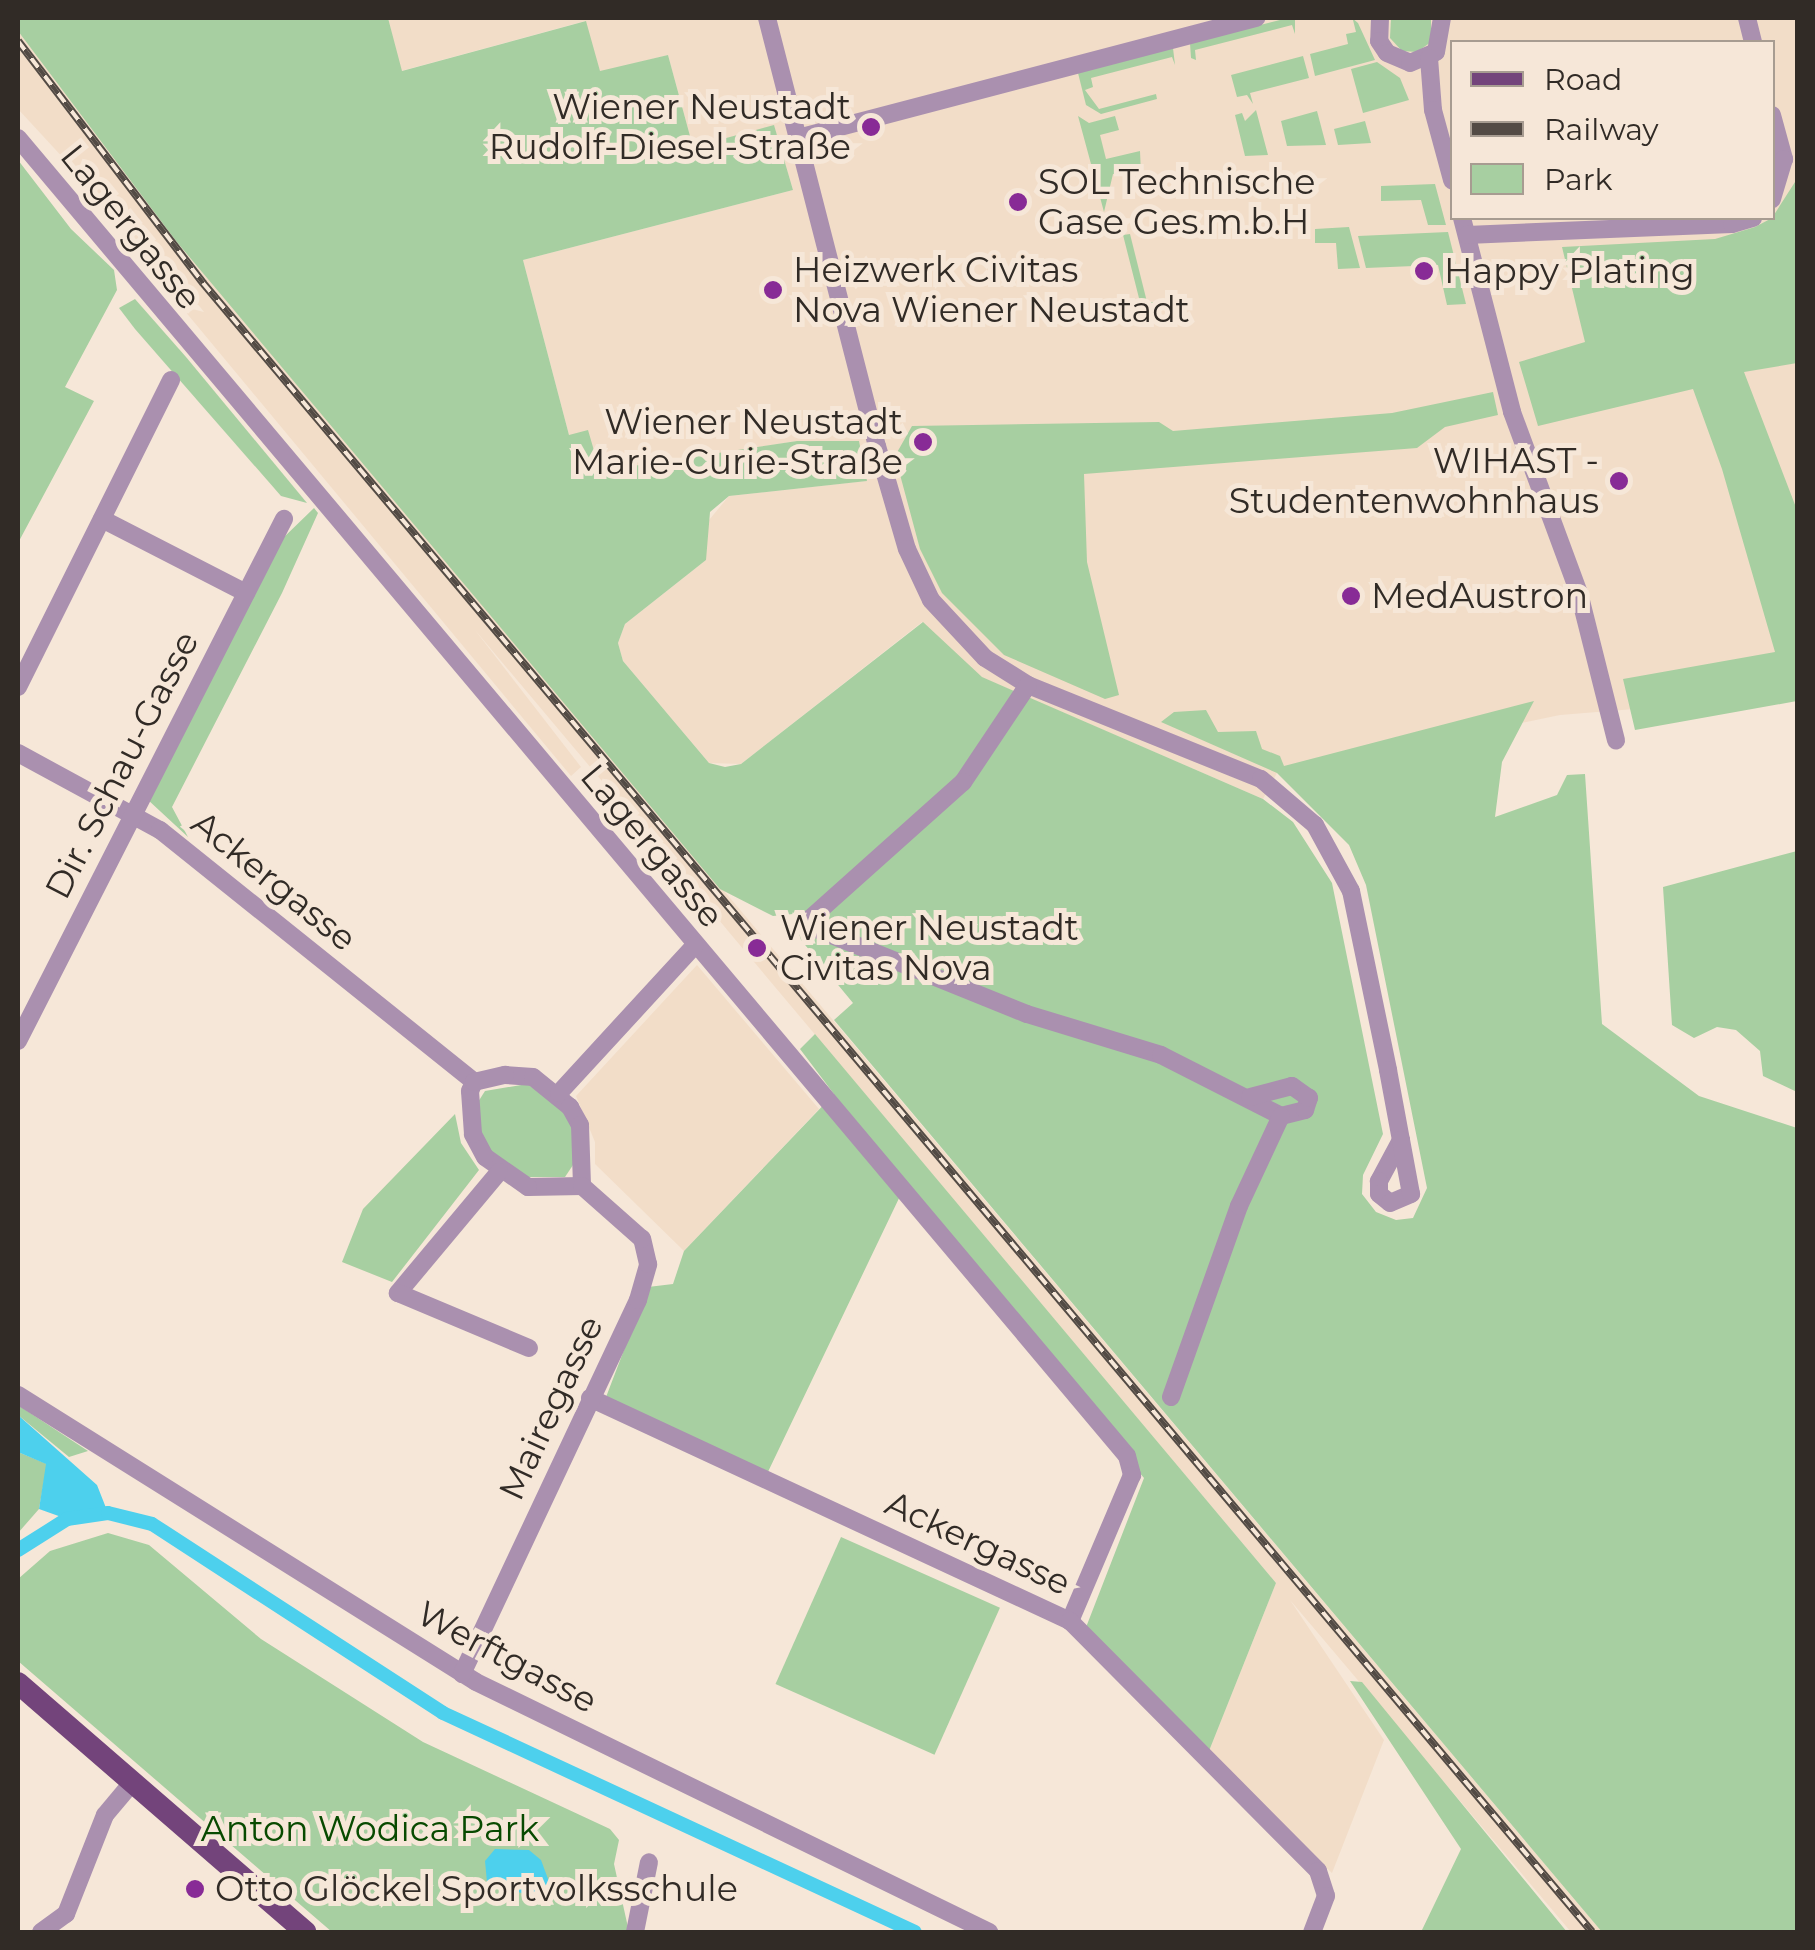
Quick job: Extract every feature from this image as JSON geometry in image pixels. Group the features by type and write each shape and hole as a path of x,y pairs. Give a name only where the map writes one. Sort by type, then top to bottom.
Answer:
{"main road":[{"path":"18,1683 130,1785 306,1932"}],"street":[{"path":"767,18 877,446 907,549 931,600 985,658 1028,685 1261,779 1316,826 1351,890 1400,1140"},
{"path":"798,138 1257,18"},
{"path":"1380,18 1379,41 1386,53 1419,61"},
{"path":"1419,61 1442,42 1447,18"},
{"path":"1419,61 1450,173"},
{"path":"1775,126 1784,159 1775,190"},
{"name":"Lagergasse","path":"18,138 1127,1456 1132,1476 1070,1621"},
{"path":"1616,740 1578,593 1506,390 1465,226 1732,224 1747,220"},
{"path":"18,687 171,380"},
{"name":"Dir. Schau-Gasse","path":"19,1035 284,518"},
{"path":"102,520 246,594"},
{"path":"1028,685 963,782 804,924 1027,1014 1135,1044 1250,1097 1281,1116 1306,1110 1302,1088 1250,1097"},
{"name":"Ackergasse","path":"18,752 134,812 474,1082"},
{"path":"559,1093 694,946"},
{"path":"534,1077 559,1093 580,1126 582,1186 528,1188 499,1172 473,1134 474,1082 534,1077"},
{"path":"1171,1397 1232,1224 1281,1116"},
{"path":"499,1172 398,1293 529,1348"},
{"name":"Mairegasse","path":"462,1674 638,1300 648,1264 642,1239 582,1186"},
{"name":"Werftgasse","path":"18,1395 462,1674 989,1932"},
{"name":"Ackergasse","path":"590,1398 1070,1621 1318,1872 1326,1896 1312,1932"},
{"path":"40,1932 66,1914 105,1815 130,1785"},
{"path":"635,1932 649,1862"}],"shaded area":[{"path":"388,18 1797,18 1797,696 1560,715 1277,773 1263,799 981,677 922,622 741,764 709,763 623,661 618,643 625,624 706,560 704,526 729,496 866,481 859,441 797,441 599,472 569,435 523,260 793,190 774,126 693,147 668,55 600,72 585,21 401,71"},
{"path":"18,31 176,241 1602,1932 1571,1932 1290,1600 1384,1740 1332,1873 1207,1756 1276,1583 475,630 581,767 571,776 150,269 102,200 18,109"},
{"path":"697,965 819,1109 684,1251 595,1164 595,1142 576,1096"}],"green space":[{"path":"18,18 388,18 402,71 586,21 600,71 668,55 693,147 774,125 793,190 523,260 569,435 588,430 600,471 797,441 859,441 867,481 729,496 710,512 706,560 625,624 618,643 623,661 709,763 725,767 741,764 923,622 982,677 1263,799 1293,822 1332,883 1383,1134 1363,1175 1362,1194 1376,1212 1396,1220 1413,1218 1427,1188 1366,885 1349,845 1277,773 1161,722 1174,712 1206,710 1218,732 1256,731 1262,749 1280,756 1284,766 1534,701 1502,762 1495,817 1557,795 1567,775 1585,774 1602,1024 1699,1096 1797,1128 1797,1932 1602,1932 834,1020 853,1003 801,940 793,914 773,916 720,889 176,241 18,31"},
{"path":"1342,18 1352,18 1358,23 1375,60 1315,76 1310,54 1348,44 1346,34 1356,32 1353,20"},
{"path":"1391,18 1431,18 1431,42 1417,52 1402,51 1390,38"},
{"path":"1295,19 1295,34 1292,25 1195,50 1196,60 1191,58 1190,43"},
{"path":"1173,48 1175,65 1172,57 1091,78 1093,87 1085,90 1099,109 1156,94 1157,99 1101,114 1086,105 1078,73"},
{"path":"1303,56 1309,78 1250,93 1253,104 1247,95 1237,97 1231,75"},
{"path":"1377,62 1400,78 1409,100 1363,113 1351,69"},
{"path":"1256,110 1268,155 1245,156 1235,115 1242,113 1245,121"},
{"path":"1317,111 1326,145 1287,146 1281,121"},
{"path":"1078,116 1089,123 1115,116 1119,130 1100,135 1106,159 1140,151 1141,173 1113,174 1104,212"},
{"path":"1365,121 1371,143 1338,145 1334,129"},
{"path":"1797,159 1797,363 1744,372 1797,510 1797,701 1635,730 1623,679 1775,652 1722,469 1693,389 1538,426 1519,362 1585,342 1562,247 1715,239 1775,220 1775,213 1795,182"},
{"path":"18,160 71,229 114,270 117,290 65,387 94,401 18,543"},
{"path":"1435,184 1446,225 1428,225 1421,200 1381,201 1381,186"},
{"path":"1349,227 1360,268 1338,269 1336,243 1315,243 1315,229"},
{"path":"1448,232 1466,304 1447,305 1438,265 1366,268 1358,236"},
{"path":"1130,234 1147,302 1159,302 1159,316 1142,310 1123,235"},
{"path":"135,299 307,503 281,496 135,329 119,308"},
{"path":"1493,392 1498,415 1445,427 1417,448 1084,474 1087,562 1119,695 1105,699 1004,655 942,593 920,549 895,456 912,426 1159,422 1173,431 1392,413"},
{"path":"314,508 318,513 282,593 172,807 188,837 147,799 280,541"},
{"path":"1798,851 1797,1092 1763,1076 1760,1051 1736,1030 1717,1027 1694,1038 1672,1025 1663,887"},
{"path":"815,1034 1276,1583 1207,1756 1083,1635 1144,1478 902,1192 766,1476 603,1405 648,1287 673,1284 684,1251 834,1094 800,1049"},
{"path":"527,1084 555,1101 574,1127 575,1162 565,1177 523,1177 497,1161 481,1136 478,1102 485,1091"},
{"path":"455,1114 461,1143 479,1170 392,1282 342,1262 363,1209"},
{"path":"18,1405 88,1451 69,1457 18,1415"},
{"path":"18,1452 47,1464 39,1509 18,1533"},
{"name":"Anton Wodica Park","path":"108,1533 149,1545 261,1639 423,1742 610,1829 619,1840 614,1864 629,1932 332,1932 18,1661 18,1579 50,1551"},
{"path":"841,1537 1000,1608 934,1755 776,1684"},
{"path":"1350,1681 1362,1682 1567,1932 1421,1932 1461,1849"}],"water":[{"path":"18,1415 97,1485 108,1513 67,1519 39,1509 46,1464 18,1452"},
{"path":"495,1849 529,1850 541,1860 551,1887 543,1900 487,1882 485,1861"}],"waterway":[{"path":"18,1550 67,1519 108,1513 152,1524 443,1713 915,1932"}],"railway":[{"path":"18,41 203,283 1592,1932"}],"place":[{"name":"Wiener Neustadt Rudolf-Diesel-Straße","path":"871,127"},
{"name":"SOL Technische Gase Ges.m.b.H","path":"1018,202"},
{"name":"Happy Plating","path":"1424,271"},
{"name":"Heizwerk Civitas Nova Wiener Neustadt","path":"773,290"},
{"name":"Wiener Neustadt Marie-Curie-Straße","path":"923,442"},
{"name":"WIHAST - Studentenwohnhaus","path":"1619,481"},
{"name":"MedAustron","path":"1351,596"},
{"name":"Wiener Neustadt Civitas Nova","path":"757,948"},
{"name":"Otto Glöckel Sportvolksschule","path":"195,1889"}]}
